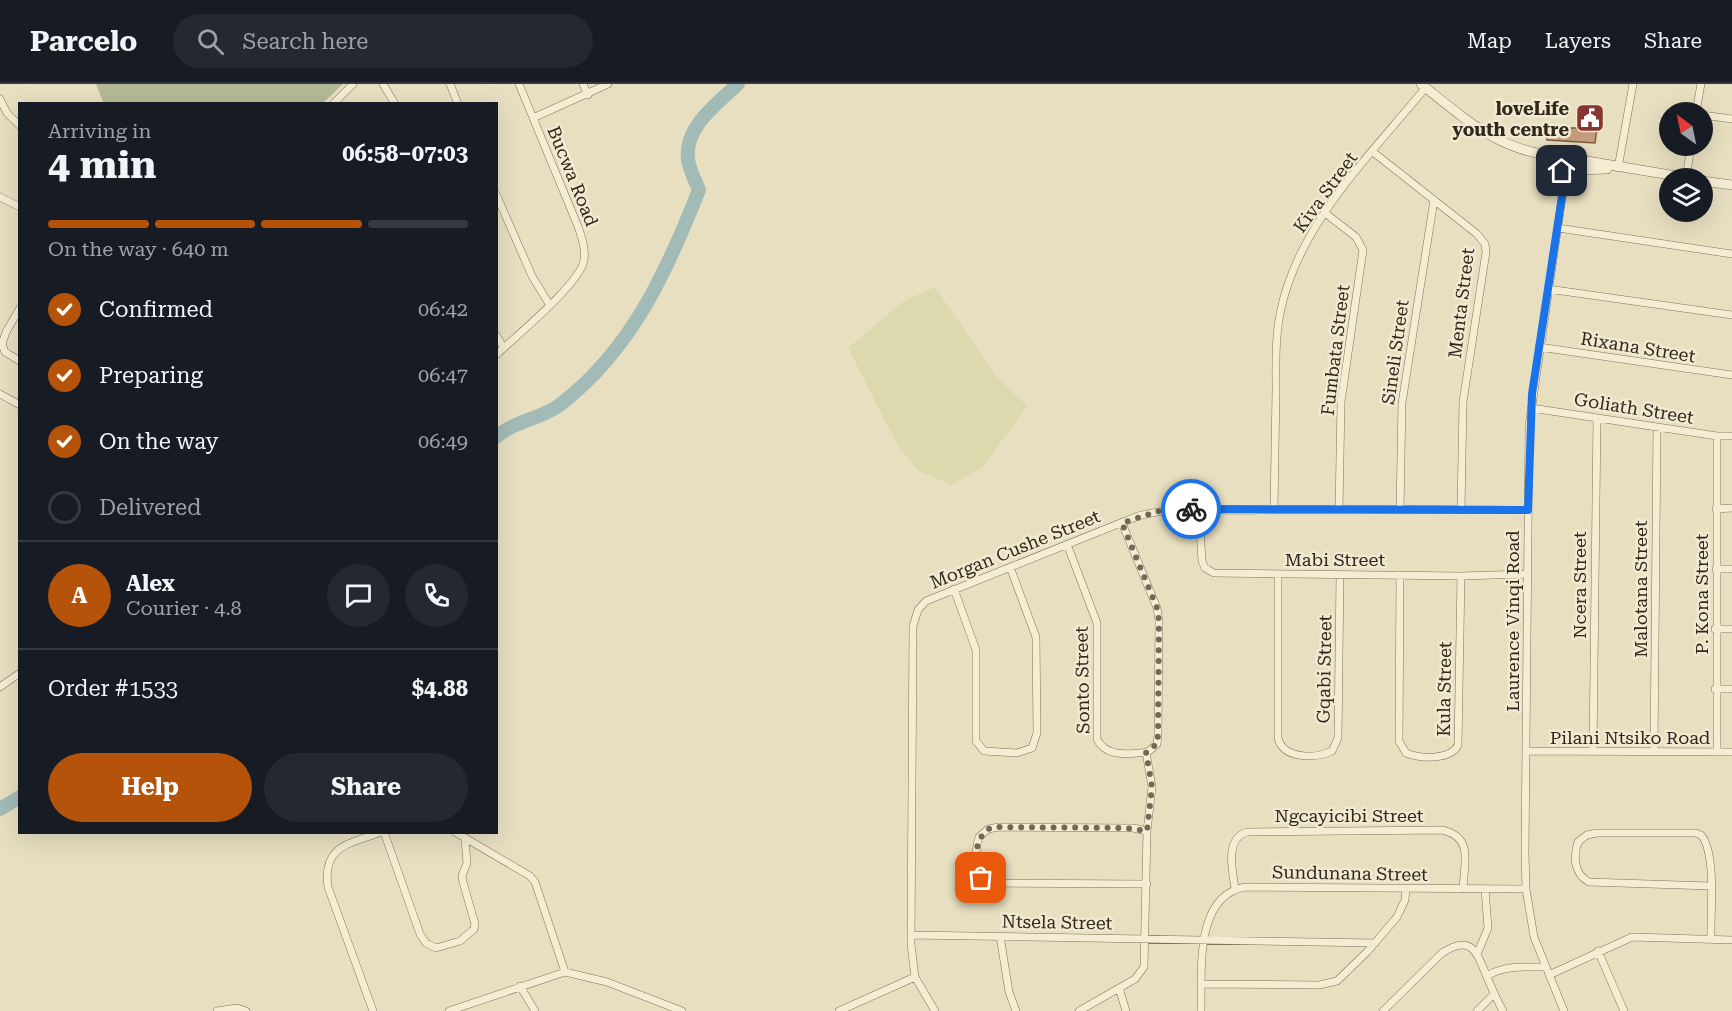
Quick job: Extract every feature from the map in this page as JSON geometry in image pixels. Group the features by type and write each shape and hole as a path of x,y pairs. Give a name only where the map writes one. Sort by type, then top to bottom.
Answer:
{"street":[{"path":"335,102 353,84"},
{"path":"383,84 394,102"},
{"path":"450,84 457,102"},
{"name":"Bucwa Road","path":"498,353 579,274 584,262 584,246 519,84"},
{"path":"583,84 588,95"},
{"path":"533,118 608,84"},
{"path":"1619,165 1633,84"},
{"path":"1698,102 1701,84"},
{"path":"1424,86 1470,122 1512,148 1542,156 1566,168 1619,165"},
{"name":"Kiva Street","path":"1274,509 1276,344 1279,317 1286,292 1302,249 1325,213 1424,86"},
{"path":"0,99 18,124"},
{"path":"0,117 8,113"},
{"path":"1713,116 1732,119"},
{"name":"Menta Street","path":"1373,152 1478,234 1486,248 1463,402 1461,510"},
{"path":"1566,168 1570,156 1575,159 1659,173"},
{"name":"Laurence Vinqi Road","path":"1564,1011 1534,937 1526,889 1528,510 1531,408 1566,168"},
{"path":"1713,182 1732,185"},
{"path":"0,198 18,206"},
{"path":"498,199 532,276 549,304"},
{"name":"Sineli Street","path":"1400,509 1402,403 1434,200"},
{"name":"Fumbata Street","path":"1325,213 1356,237 1363,250 1341,402 1340,510"},
{"path":"1558,228 1732,254"},
{"path":"1548,289 1732,315"},
{"path":"18,311 2,344 5,352 18,360"},
{"path":"498,338 504,348"},
{"name":"Rixana Street","path":"1539,347 1732,375"},
{"path":"0,394 18,404"},
{"name":"Goliath Street","path":"1531,408 1717,436 1732,436"},
{"name":"Ncera Street","path":"1593,752 1597,418"},
{"name":"Malotana Street","path":"1654,752 1657,427"},
{"name":"P. Kona Street","path":"1716,752 1717,436"},
{"name":"Morgan Cushe Street","path":"915,976 911,935 913,626 918,610 926,601 1066,544 1159,511 1200,508 1528,510"},
{"name":"Mabi Street","path":"1200,508 1201,557 1208,570 1215,573 1461,576 1528,574"},
{"path":"1716,509 1732,508"},
{"path":"1079,1011 1135,979 1144,967 1147,831 1152,787 1146,752 1157,744 1158,735 1159,621 1157,608 1122,523"},
{"name":"Sonto Street","path":"1066,544 1097,622 1097,739 1100,747 1113,753 1146,752"},
{"path":"954,589 976,651 976,741 984,751 992,753 1025,751 1034,744 1036,733 1036,637 1010,567"},
{"path":"1716,569 1732,569"},
{"name":"Gqabi Street","path":"1278,574 1278,738 1281,747 1290,754 1322,755 1332,751 1338,738 1340,574"},
{"name":"Kula Street","path":"1400,574 1399,741 1406,753 1417,755 1445,755 1453,752 1458,745 1461,576"},
{"path":"1715,629 1732,629"},
{"path":"0,687 18,674"},
{"path":"1715,689 1732,689"},
{"name":"Pilani Ntsiko Road","path":"1527,751 1732,752"},
{"path":"1147,831 1125,828 993,827 979,837 977,859 981,878 996,884 1147,884"},
{"name":"Ngcayicibi Street","path":"1235,888 1232,857 1234,841 1247,832 1442,830 1459,836 1464,843 1463,889"},
{"path":"1710,886 1589,882 1577,870 1576,847 1582,838 1597,833 1695,833 1704,839 1709,850 1710,886 1711,940"},
{"path":"373,1011 328,886 326,873 330,859 339,848 377,834"},
{"path":"383,834 420,934 426,943 436,948 460,941 474,929 475,924 462,876 467,863 465,839"},
{"path":"458,834 530,876 535,882 566,972"},
{"name":"Sundunana Street","path":"1235,888 1245,886 1526,889"},
{"path":"1200,1011 1203,938 1206,927 1214,909 1235,888"},
{"path":"1202,984 1328,984 1337,981 1348,973 1397,917 1405,900 1406,889"},
{"path":"1485,890 1488,928 1478,952 1486,976 1503,1011"},
{"name":"Ntsela Street","path":"911,935 1203,938 1375,943"},
{"path":"1000,936 1009,992 1017,1011"},
{"path":"1486,976 1513,968 1547,971 1638,936 1732,940"},
{"path":"1383,1011 1447,949 1467,946 1478,952"},
{"path":"1598,951 1624,1011"},
{"path":"449,1011 471,1008 520,986 566,972 607,982 682,1011"},
{"path":"839,1011 915,976 935,1011"},
{"path":"520,986 535,1011"},
{"path":"1119,988 1126,1011"},
{"path":"1477,1011 1494,994"},
{"path":"217,1011 237,1008 246,1011"}],"shaded area":[{"path":"935,287 997,377 1027,406 983,467 952,485 919,471 899,448 848,348 904,301"}],"green space":[{"path":"96,84 343,84 324,102 103,102"}],"building":[{"name":"loveLife youth centre","path":"1583,106 1600,108 1595,143 1547,140 1546,128 1581,128"}],"waterway":[{"path":"498,436 561,404 608,359 645,307 674,250 699,190 688,159 691,137 704,117 738,84"},
{"path":"0,809 18,798"}],"way so far":[{"path":"981,878 977,859 978,841 984,832 993,827 1138,828 1147,831 1152,787 1146,752 1157,744 1158,735 1159,621 1157,608 1122,523 1159,511 1191,509"}],"place":[{"name":"loveLife youth centre","path":"1590,118"}],"route":[{"path":"1191,509 1528,510 1529,426 1563,190 1562,171"}]}
